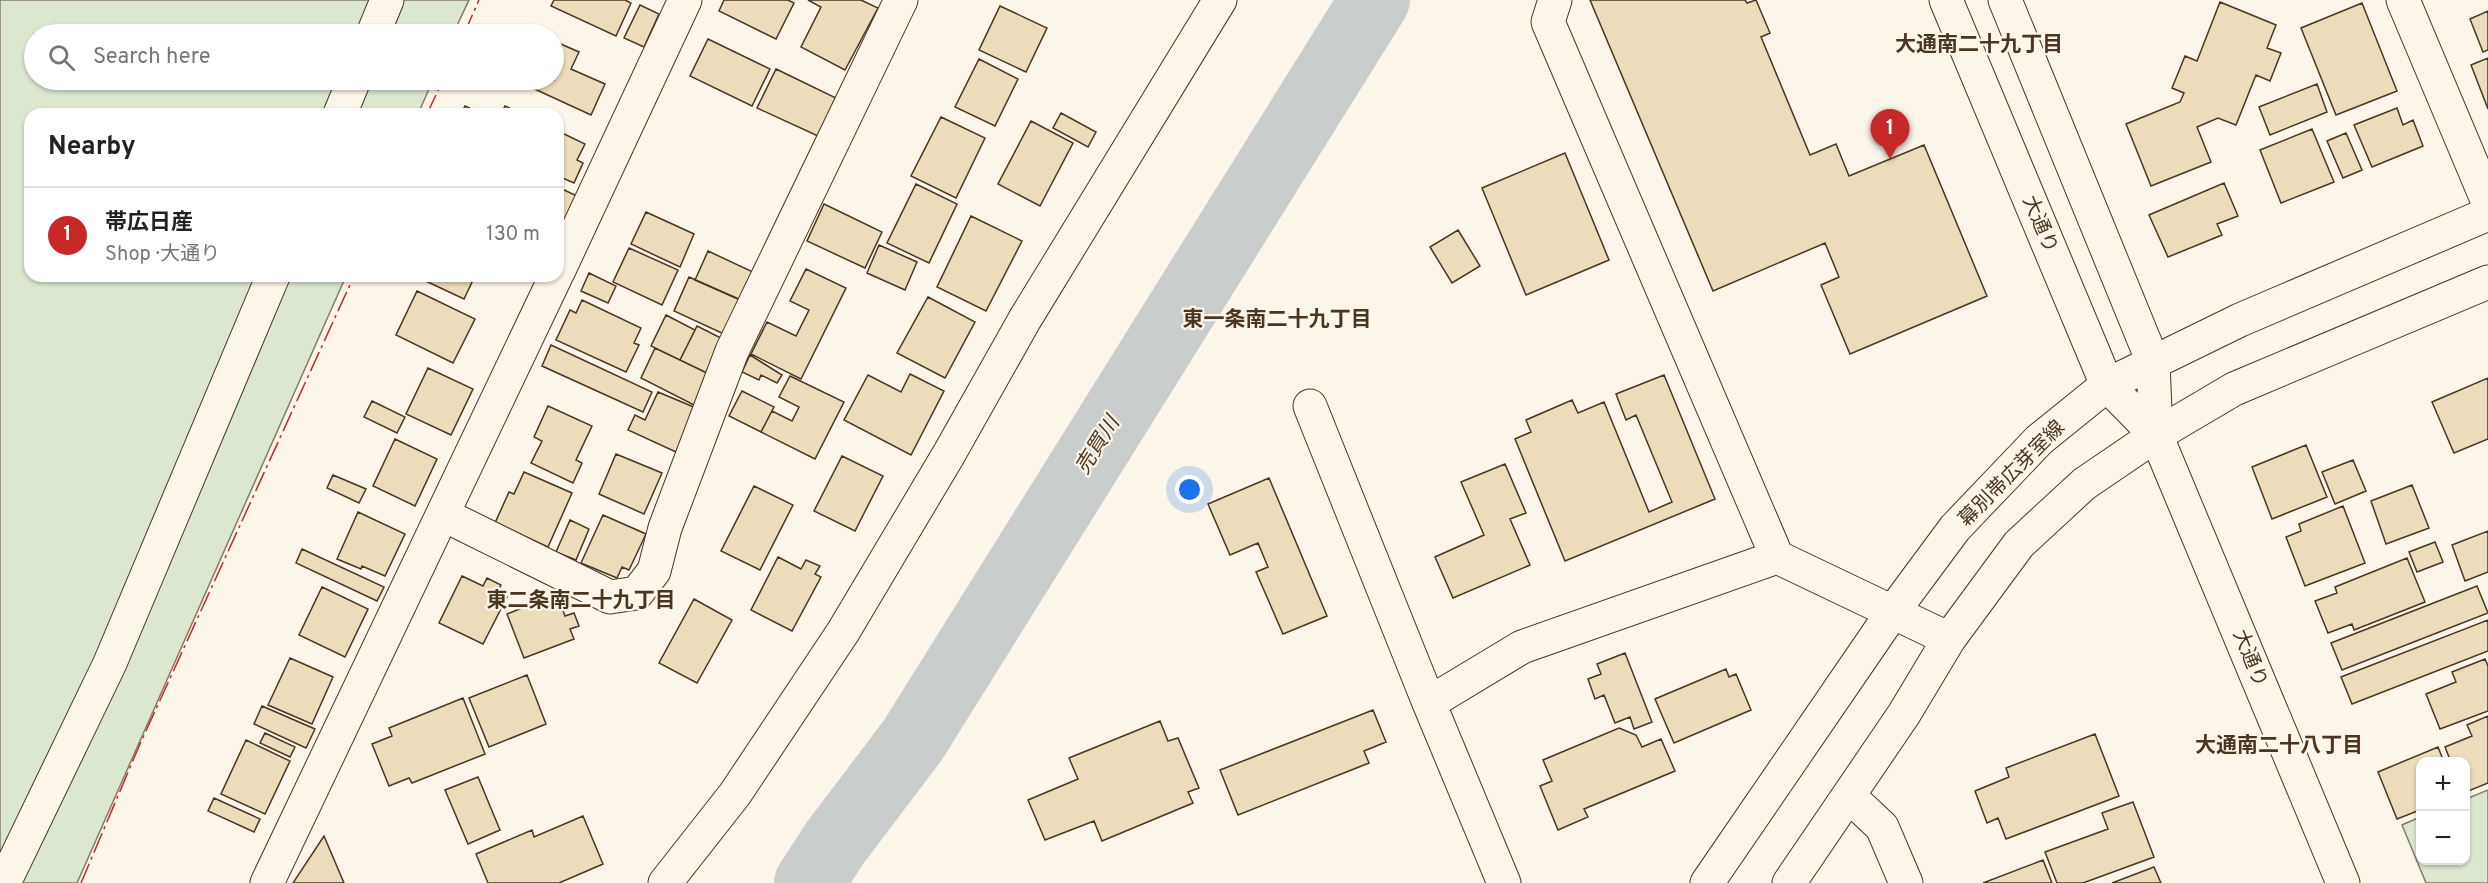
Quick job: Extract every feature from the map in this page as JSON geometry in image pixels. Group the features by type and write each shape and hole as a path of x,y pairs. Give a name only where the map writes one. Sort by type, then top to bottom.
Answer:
{"main road":[{"path":"377,24 387,0"},
{"path":"564,259 685,0"},
{"path":"444,515 610,597 637,593 654,571 665,528 732,351 901,0"},
{"path":"665,883 735,794 843,632 949,454 1025,319 1220,0"},
{"path":"1555,0 1548,22 1777,557 1949,639"},
{"name":"大通り","path":"1946,0 2107,385 2156,435 2183,495 2343,883"},
{"name":"大通り","path":"2004,0 2153,362 2156,435"},
{"path":"2403,0 2488,202"},
{"path":"342,108 350,90"},
{"name":"幕別帯広芽室線","path":"1707,883 1892,613 1955,528 2039,440 2107,385 2240,320 2488,214"},
{"path":"4,883 110,663 270,282"},
{"path":"267,883 553,282"},
{"path":"1789,883 1904,714 1949,639 2019,544 2084,484 2156,435 2234,389 2488,282"},
{"path":"1310,406 1504,883"},
{"path":"1429,703 1522,647 1777,557"},
{"path":"1849,796 1882,827 1906,883"}],"green space":[{"path":"0,0 469,0 458,24 24,24 24,90 429,90 421,108 24,108 24,282 343,282 77,883 0,883"},
{"path":"2488,790 2488,883 2426,883 2419,865 2470,865 2470,797"},
{"path":"2416,819 2416,859 2402,825"}],"building":[{"path":"554,0 625,0 631,3 616,36 551,6"},
{"path":"724,0 788,0 794,3 776,39 719,11"},
{"path":"808,0 861,0 878,8 845,70 801,47 821,7"},
{"path":"1590,0 1745,0 1747,3 1756,0 1770,33 1761,37 1810,155 1836,144 1849,176 1924,145 1987,296 1850,354 1821,285 1839,277 1825,243 1713,291"},
{"path":"2220,2 2276,25 2267,48 2281,53 2270,81 2256,75 2236,125 2218,118 2197,127 2211,162 2151,186 2126,124 2180,102 2184,93 2172,88 2185,56 2197,61"},
{"path":"2362,3 2397,91 2336,115 2301,28"},
{"path":"640,5 659,14 644,47 624,38"},
{"path":"1000,6 1047,28 1026,72 979,50"},
{"path":"2488,11 2488,50 2483,52 2470,19"},
{"path":"708,39 770,69 752,106 690,76"},
{"path":"564,45 579,52 571,69 605,84 591,115 537,90 564,90"},
{"path":"2488,58 2488,109 2471,65"},
{"path":"979,59 1018,79 995,126 955,107"},
{"path":"776,69 836,98 818,136 757,108"},
{"path":"2317,84 2327,112 2270,135 2259,107"},
{"path":"2397,108 2403,125 2413,120 2423,146 2372,167 2354,125"},
{"path":"1061,113 1096,132 1088,147 1053,128"},
{"path":"941,117 985,138 956,198 911,176"},
{"path":"1031,121 1073,143 1040,206 998,184"},
{"path":"2312,129 2334,182 2281,203 2260,150"},
{"path":"2346,133 2362,170 2343,178 2327,141"},
{"path":"564,134 585,144 577,160 583,163 574,183 564,179"},
{"path":"1565,153 1609,260 1526,295 1482,188"},
{"path":"2224,183 2238,216 2217,224 2222,235 2168,257 2149,215"},
{"path":"916,184 957,204 929,263 887,243"},
{"path":"564,190 579,197 564,228"},
{"path":"824,204 882,232 865,268 807,241"},
{"path":"646,212 694,234 680,267 631,244"},
{"path":"971,216 1022,241 986,311 937,287"},
{"path":"1458,230 1480,266 1452,283 1430,247"},
{"path":"879,245 917,262 905,290 867,273"},
{"path":"629,248 678,270 662,305 613,282"},
{"path":"708,251 753,272 740,300 695,280"},
{"path":"806,269 846,288 801,379 751,354 767,322 796,336 809,310 790,301"},
{"path":"589,273 616,286 608,303 581,291"},
{"path":"689,277 741,300 726,335 674,311"},
{"path":"428,282 472,282 464,299"},
{"path":"417,291 475,319 453,363 396,335"},
{"path":"928,297 975,322 945,378 897,353"},
{"path":"582,300 641,328 634,343 639,345 626,372 556,340 570,310 576,313"},
{"path":"666,315 695,330 680,360 651,346"},
{"path":"697,326 723,339 707,373 680,360"},
{"path":"551,345 652,392 643,412 542,366"},
{"path":"655,348 711,375 696,406 641,378"},
{"path":"750,355 782,375 777,383 761,375 759,380 742,372"},
{"path":"428,368 473,389 451,435 406,414"},
{"path":"910,374 944,391 911,455 844,420 868,375 901,392"},
{"path":"1664,375 1715,499 1565,561 1515,439 1531,432 1526,420 1572,400 1578,413 1604,402 1649,512 1672,502 1636,415 1626,420 1616,394"},
{"path":"790,376 844,402 815,459 761,432 772,411 792,421 799,407 779,397"},
{"path":"2488,378 2488,439 2454,453 2432,402"},
{"path":"742,391 774,407 761,432 729,416"},
{"path":"658,392 696,408 676,452 628,430 635,415 645,420"},
{"path":"372,401 405,417 397,433 364,417"},
{"path":"548,406 592,426 576,460 582,463 573,483 531,463 542,441 534,437"},
{"path":"395,439 437,459 415,506 373,486"},
{"path":"2306,445 2327,497 2272,519 2252,467"},
{"path":"616,454 662,473 644,514 599,494"},
{"path":"842,456 883,476 855,531 814,511"},
{"path":"2353,460 2366,491 2335,504 2322,472"},
{"path":"1505,464 1526,513 1510,519 1530,565 1453,598 1435,557 1484,535 1461,482"},
{"path":"524,472 572,493 548,547 495,523 509,492 514,494"},
{"path":"333,475 366,489 359,503 327,488"},
{"path":"1269,478 1327,616 1283,634 1256,572 1268,567 1258,543 1230,555 1208,504"},
{"path":"2412,485 2429,528 2386,544 2371,501"},
{"path":"754,486 793,505 760,570 721,551"},
{"path":"2343,506 2365,563 2305,586 2286,537 2301,531 2299,524"},
{"path":"358,512 405,534 385,576 337,559"},
{"path":"603,515 646,534 629,570 622,567 617,578 581,563"},
{"path":"570,520 589,529 576,560 556,552"},
{"path":"2488,531 2488,572 2465,581 2452,545"},
{"path":"2435,542 2443,562 2417,572 2409,552"},
{"path":"302,549 384,587 377,601 296,563"},
{"path":"778,557 801,569 806,560 820,566 815,574 821,577 792,631 751,610"},
{"path":"2407,558 2425,602 2354,630 2352,624 2328,633 2315,601 2337,593 2335,587"},
{"path":"462,576 483,586 487,578 501,585 497,592 507,597 483,644 439,623"},
{"path":"2477,586 2488,613 2342,670 2331,643"},
{"path":"322,587 368,609 345,657 299,635"},
{"path":"557,594 565,616 574,613 579,626 570,629 574,639 524,658 507,614"},
{"path":"694,599 732,620 697,683 659,663"},
{"path":"2488,620 2488,651 2352,704 2341,677"},
{"path":"1625,653 1652,722 1634,729 1630,717 1615,723 1604,695 1595,699 1588,679 1601,674 1597,664"},
{"path":"290,658 333,677 312,724 268,705"},
{"path":"2485,659 2488,666 2488,711 2440,729 2426,694 2456,682 2452,672"},
{"path":"1726,669 1729,677 1736,674 1751,710 1674,743 1655,699"},
{"path":"527,675 546,724 489,747 469,698"},
{"path":"463,698 485,754 412,783 409,778 389,786 372,744 392,736 389,728"},
{"path":"262,706 315,729 306,748 254,724"},
{"path":"1373,710 1386,742 1364,751 1369,763 1238,815 1220,770"},
{"path":"2488,716 2488,783 2470,790 2470,757 2449,757 2445,747 2472,736 2467,725"},
{"path":"1160,721 1168,741 1178,738 1199,788 1188,792 1193,803 1102,841 1094,821 1045,840 1028,800 1078,779 1069,758"},
{"path":"1619,728 1636,735 1642,747 1661,739 1675,771 1584,809 1588,817 1558,830 1540,786 1552,781 1543,760"},
{"path":"265,733 295,747 290,757 260,743"},
{"path":"2095,734 2119,796 2006,839 1998,818 1987,823 1975,791 2009,777 2006,768"},
{"path":"246,740 290,761 265,814 221,794"},
{"path":"2438,747 2442,757 2416,757 2416,812 2397,819 2378,772"},
{"path":"478,777 500,830 468,844 445,790"},
{"path":"214,798 260,819 254,832 208,811"},
{"path":"2133,802 2154,857 2083,883 2057,883 2045,852 2108,829 2102,813"},
{"path":"583,816 603,864 559,883 488,883 476,854 532,830 534,837"},
{"path":"324,836 344,883 293,883"},
{"path":"2043,860 2052,883 1983,883"},
{"path":"2154,867 2161,883 2112,883"}],"waterway":[{"name":"売買川","path":"809,883 835,843 913,740 1375,0"}],"power":[{"path":"468,24 479,0"},
{"path":"430,108 438,90"},
{"path":"81,883 140,744 351,282"}],"place":[{"name":"帯広日産","path":"1890,159"}],"district":[{"name":"大通南二十九丁目","path":"1979,44"},
{"name":"東一条南二十九丁目","path":"1277,319"},
{"name":"東二条南二十九丁目","path":"581,600"},
{"name":"大通南二十八丁目","path":"2279,745"}]}
